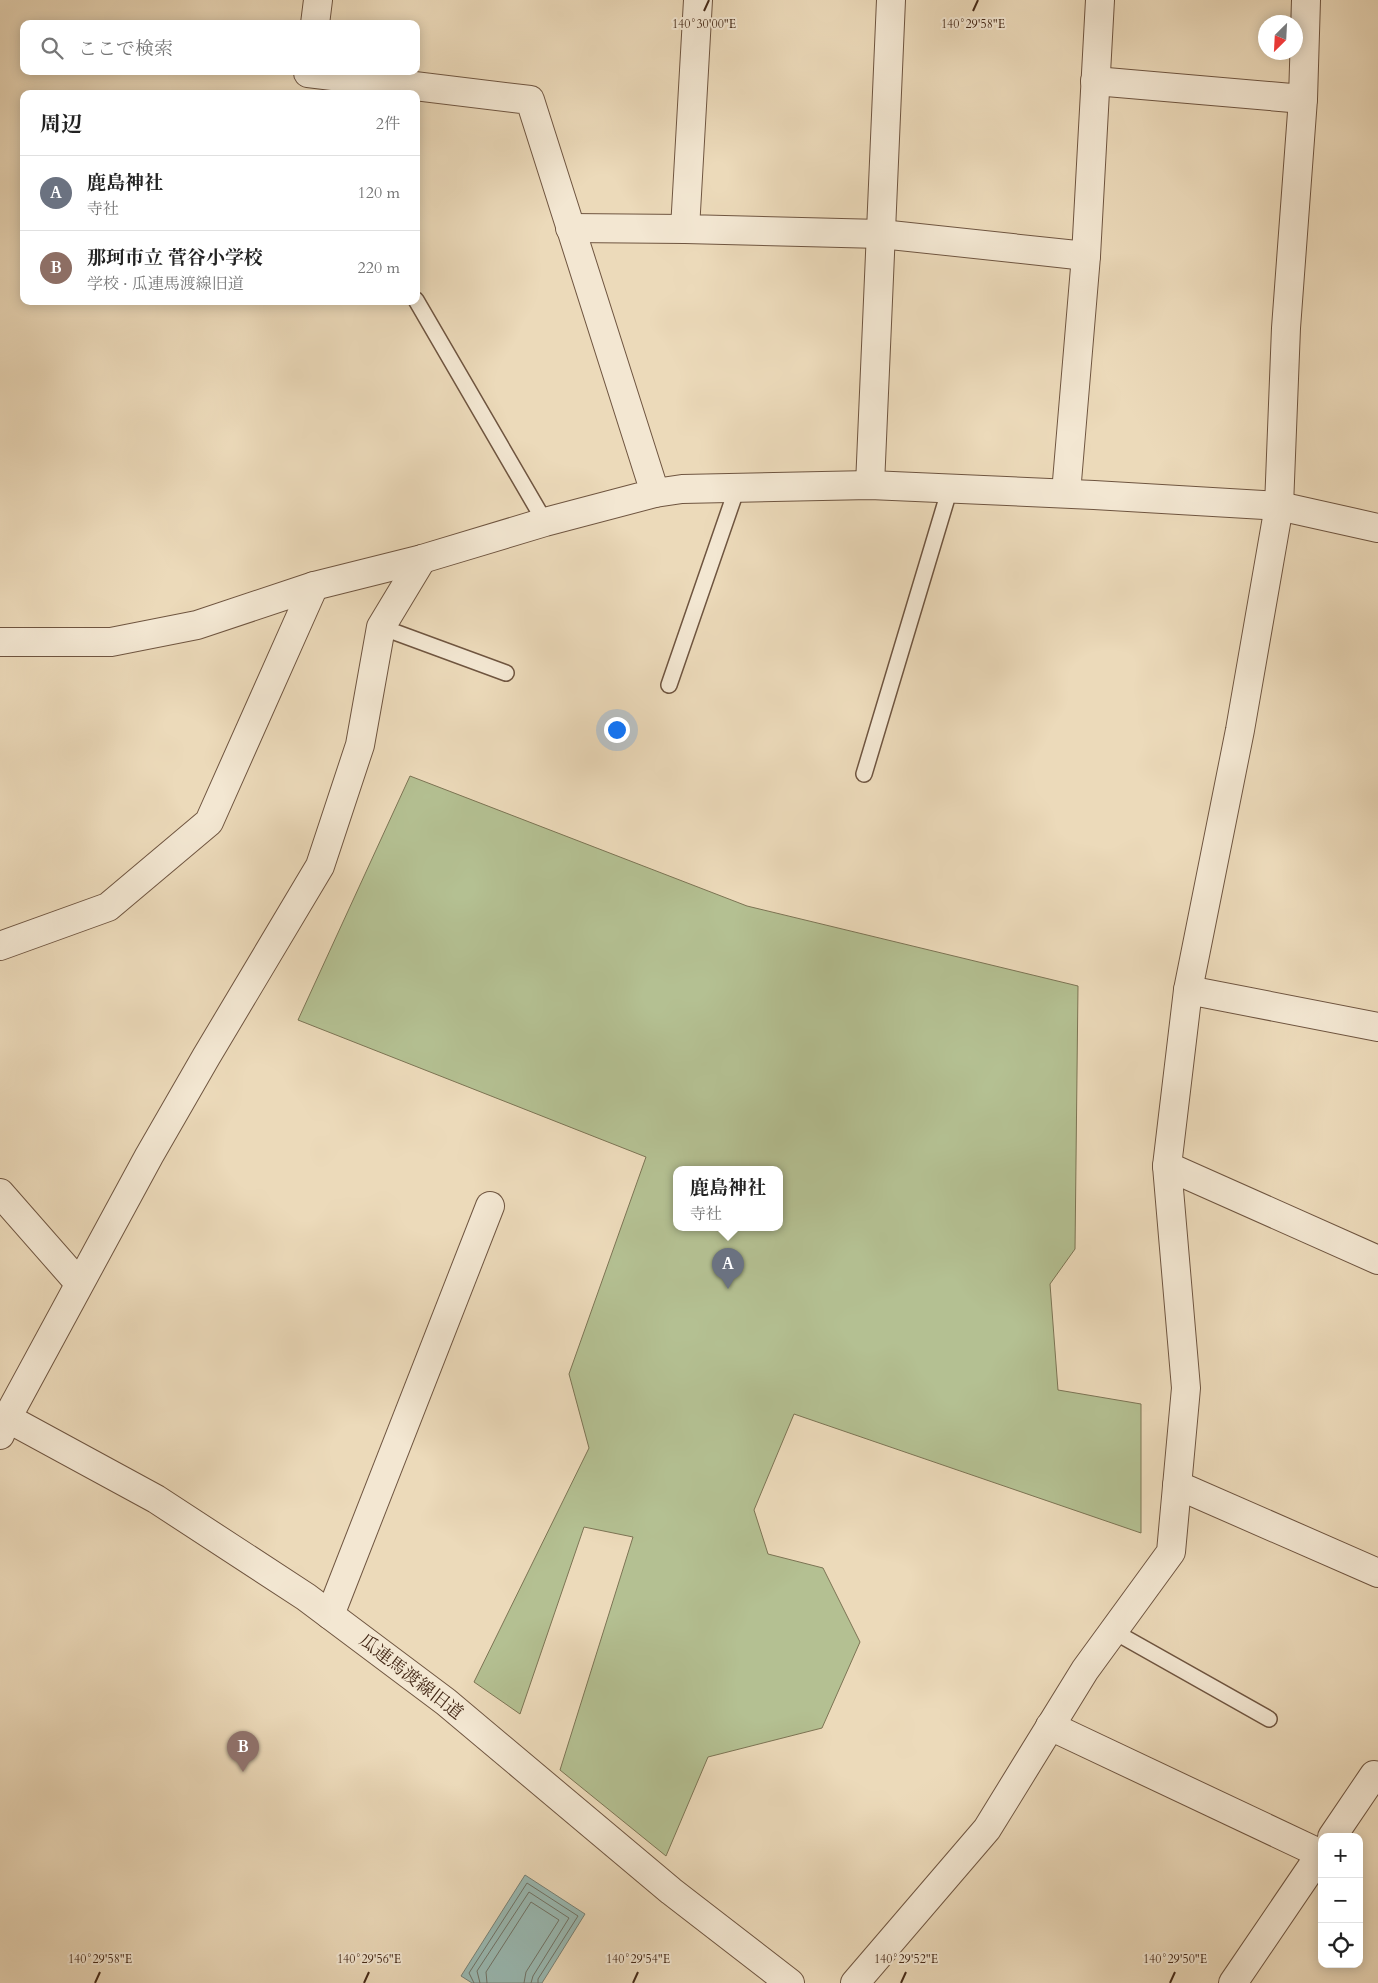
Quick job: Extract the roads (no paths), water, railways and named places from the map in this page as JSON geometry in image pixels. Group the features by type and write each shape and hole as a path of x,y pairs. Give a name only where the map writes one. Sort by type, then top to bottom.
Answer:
{"street":[{"path":"316,20 318,0"},
{"path":"685,229 698,0"},
{"path":"870,484 891,0"},
{"path":"1066,494 1086,256 1100,0"},
{"path":"855,1983 987,1829 1085,1670 1171,1552 1186,1388 1167,1166 1188,990 1240,730 1280,506 1286,328 1303,100 1306,0"},
{"path":"328,75 530,100 654,493"},
{"path":"1095,81 1303,100"},
{"path":"570,228 881,234 1086,256"},
{"path":"0,642 112,642 196,625 314,586 422,559 544,522 654,493 682,490 870,484 1066,494 1280,506 1378,528"},
{"path":"2,1423 206,1057 320,866 360,745 381,627 422,559"},
{"path":"0,946 108,907 209,822 314,586"},
{"path":"1188,990 1378,1027"},
{"path":"1167,1166 1378,1260"},
{"path":"0,1193 79,1283"},
{"path":"330,1615 490,1206"},
{"name":"瓜連馬渡線旧道","path":"2,1423 156,1498 306,1596 446,1702 672,1891 790,1983"},
{"path":"1177,1484 1378,1573"},
{"path":"1050,1726 1318,1844"},
{"path":"1334,1833 1374,1774"},
{"path":"1233,1983 1318,1857"}],"lane":[{"path":"419,305 544,522"},
{"path":"669,686 736,488"},
{"path":"864,774 950,488"},
{"path":"381,627 506,673"},
{"path":"1113,1631 1269,1719"}],"water":[{"path":"525,1875 585,1914 542,1983 472,1983 461,1976"}],"place":[{"name":"鹿島神社","path":"728,1289"},
{"name":"那珂市立 菅谷小学校","path":"243,1772"}]}
